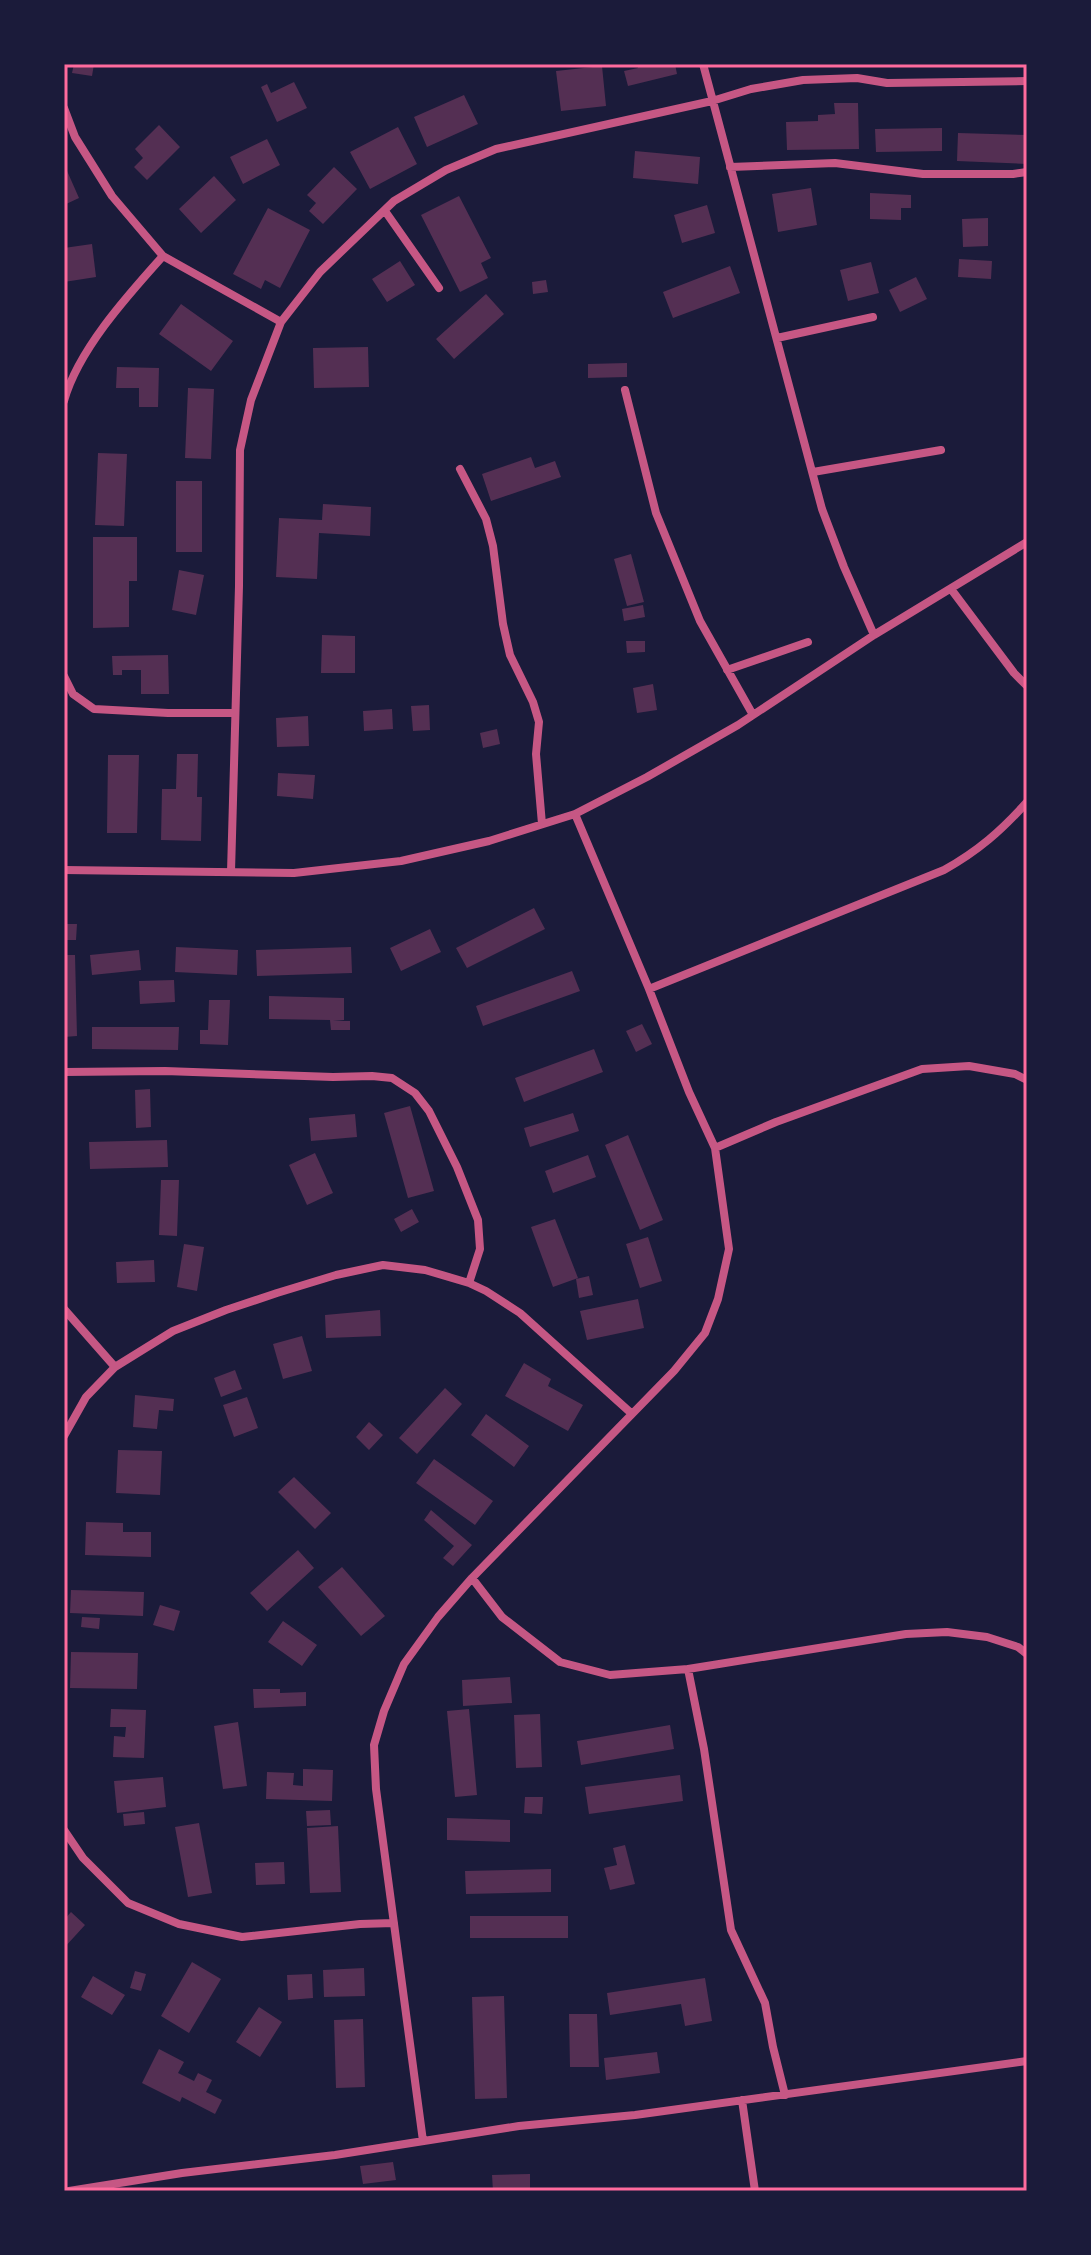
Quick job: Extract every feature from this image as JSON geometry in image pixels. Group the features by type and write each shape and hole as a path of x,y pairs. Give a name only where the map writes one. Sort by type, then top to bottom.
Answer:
{"street":[{"path":"703,64 822,509 874,635"},
{"path":"231,872 240,450 251,400 281,322 320,272 394,201 446,170 496,149 712,101 751,89 803,80 857,78 887,83 1027,81"},
{"path":"64,108 75,137 112,196 163,256 281,322"},
{"path":"730,167 835,163 923,174 1027,172"},
{"path":"385,211 439,288"},
{"path":"64,401 90,346 163,256"},
{"path":"777,338 873,317"},
{"path":"625,390 656,513 700,621 753,715"},
{"path":"813,472 941,450"},
{"path":"460,469 486,519 510,655 533,702 539,722 536,754 542,824"},
{"path":"64,870 294,873 401,861 489,841 575,814 647,777 753,715 874,635 1027,542"},
{"path":"951,589 1027,686"},
{"path":"727,670 808,642"},
{"path":"64,676 73,694 94,709 235,713"},
{"path":"649,989 944,870 974,853 1027,802"},
{"path":"423,2141 376,1789 374,1745 384,1711 404,1664 438,1617 472,1578 674,1371 705,1333 718,1299 729,1249 715,1148 575,814"},
{"path":"715,1148 776,1122 922,1069 969,1066 1015,1074 1027,1080"},
{"path":"64,1072 165,1071 392,1078 415,1093 429,1111 457,1167 478,1220 480,1249 469,1283"},
{"path":"64,1436 86,1397 115,1367 173,1331 226,1310 336,1275 383,1265 425,1270 486,1291 520,1313 631,1413"},
{"path":"64,1309 115,1367"},
{"path":"472,1578 502,1617 560,1662 610,1675 688,1669 906,1634 947,1632 987,1637 1018,1647 1027,1654"},
{"path":"688,1669 704,1749 731,1930 765,2003 785,2095"},
{"path":"64,1830 83,1858 128,1903 179,1924 242,1937 394,1923"},
{"path":"69,2191 519,2126 635,2115 1027,2061"},
{"path":"742,2100 755,2191"}],"building":[{"path":"74,64 94,64 92,76 72,73"},
{"path":"637,64 675,64 677,74 628,86 624,71 638,68"},
{"path":"602,66 606,106 561,111 556,71"},
{"path":"294,82 307,108 277,122 261,87 267,84 271,93"},
{"path":"464,95 478,124 427,147 414,117"},
{"path":"834,103 858,103 859,149 787,150 786,122 818,121 818,115 835,114"},
{"path":"159,125 180,147 147,180 134,167 143,158 135,149"},
{"path":"398,127 417,164 370,189 350,152"},
{"path":"942,128 942,151 876,152 875,129"},
{"path":"958,133 1027,135 1027,164 957,161"},
{"path":"267,139 280,165 243,184 230,157"},
{"path":"635,151 700,157 698,184 633,178"},
{"path":"64,164 79,198 64,205"},
{"path":"334,167 357,189 323,224 309,211 316,203 307,195"},
{"path":"214,176 236,200 201,233 179,209"},
{"path":"811,188 817,225 778,232 772,194"},
{"path":"870,193 911,195 911,208 901,208 901,220 870,219"},
{"path":"459,196 491,258 481,263 488,278 460,292 421,215"},
{"path":"707,205 715,233 682,243 674,215"},
{"path":"268,208 310,230 280,288 265,280 261,289 233,274"},
{"path":"988,218 988,246 963,247 962,219"},
{"path":"92,244 96,277 64,282 64,248"},
{"path":"959,259 992,261 991,279 958,277"},
{"path":"400,261 415,285 387,302 372,279"},
{"path":"871,262 879,293 848,301 840,270"},
{"path":"730,266 740,293 673,318 663,292"},
{"path":"916,277 927,299 900,312 889,290"},
{"path":"546,280 548,292 533,294 532,282"},
{"path":"486,294 504,314 454,359 436,339"},
{"path":"181,304 233,341 211,371 159,334"},
{"path":"368,347 369,387 314,388 313,348"},
{"path":"627,363 627,377 588,378 588,364"},
{"path":"117,367 159,368 158,407 139,407 139,388 116,388"},
{"path":"188,388 214,389 211,459 185,458"},
{"path":"98,453 127,454 124,526 95,525"},
{"path":"531,457 535,468 555,461 561,477 491,501 482,474"},
{"path":"176,481 202,481 202,552 176,552"},
{"path":"323,504 371,507 370,536 319,533 317,579 276,577 279,518 322,520"},
{"path":"93,537 137,537 137,581 129,581 129,627 93,628"},
{"path":"631,554 644,602 627,606 614,559"},
{"path":"179,570 204,575 196,615 172,610"},
{"path":"643,605 645,617 624,621 622,609"},
{"path":"322,635 355,636 355,673 321,673"},
{"path":"626,641 645,641 645,652 627,653"},
{"path":"168,655 169,694 141,694 141,670 122,670 122,675 113,675 112,656"},
{"path":"653,684 657,710 637,713 633,688"},
{"path":"429,705 430,730 413,731 411,706"},
{"path":"392,709 393,729 364,731 363,711"},
{"path":"308,716 309,746 277,747 276,718"},
{"path":"497,729 500,744 483,748 480,733"},
{"path":"177,754 198,754 197,797 202,797 201,841 161,840 162,789 176,789"},
{"path":"108,755 139,755 137,833 107,833"},
{"path":"278,773 315,775 313,799 277,796"},
{"path":"534,908 545,929 467,968 456,948"},
{"path":"64,924 77,924 76,940 64,940"},
{"path":"430,929 441,952 401,971 390,948"},
{"path":"176,947 238,950 237,975 175,972"},
{"path":"351,947 352,973 257,976 256,950"},
{"path":"139,950 141,970 92,975 90,955"},
{"path":"64,955 75,955 77,1036 64,1037"},
{"path":"572,971 580,991 483,1026 476,1006"},
{"path":"174,980 175,1002 140,1004 139,981"},
{"path":"269,996 344,998 344,1020 333,1021 350,1021 350,1030 331,1030 330,1020 269,1019"},
{"path":"209,1000 230,1000 228,1045 200,1044 200,1030 208,1030"},
{"path":"642,1024 652,1044 636,1052 626,1031"},
{"path":"92,1027 179,1027 178,1050 92,1049"},
{"path":"594,1049 603,1072 524,1102 515,1078"},
{"path":"150,1089 151,1127 136,1128 135,1090"},
{"path":"410,1106 434,1191 408,1198 384,1113"},
{"path":"573,1113 579,1131 530,1147 524,1128"},
{"path":"355,1114 357,1137 311,1141 309,1118"},
{"path":"628,1135 663,1220 640,1230 605,1145"},
{"path":"167,1140 168,1167 90,1169 89,1142"},
{"path":"315,1153 333,1193 307,1205 289,1165"},
{"path":"588,1155 596,1177 553,1193 545,1171"},
{"path":"161,1180 179,1180 177,1236 159,1235"},
{"path":"412,1209 419,1222 401,1232 394,1219"},
{"path":"555,1219 578,1278 553,1287 531,1227"},
{"path":"648,1237 662,1281 640,1288 626,1244"},
{"path":"184,1244 204,1247 197,1291 177,1287"},
{"path":"154,1260 155,1282 117,1283 116,1262"},
{"path":"589,1276 593,1295 579,1298 576,1279"},
{"path":"638,1299 644,1328 587,1340 580,1311"},
{"path":"380,1310 381,1336 326,1338 325,1315"},
{"path":"302,1336 312,1371 283,1379 273,1344"},
{"path":"524,1363 551,1379 548,1386 583,1405 568,1431 505,1396"},
{"path":"235,1370 242,1389 221,1397 214,1378"},
{"path":"445,1388 462,1404 417,1454 399,1438"},
{"path":"135,1395 174,1399 173,1411 159,1410 157,1429 133,1427"},
{"path":"247,1397 258,1428 234,1437 223,1405"},
{"path":"486,1414 529,1446 514,1467 471,1435"},
{"path":"369,1422 383,1435 369,1450 356,1437"},
{"path":"118,1450 162,1451 160,1495 116,1493"},
{"path":"434,1459 493,1501 475,1525 416,1483"},
{"path":"294,1477 331,1513 315,1529 278,1492"},
{"path":"431,1510 472,1545 453,1566 443,1558 454,1546 424,1520"},
{"path":"86,1522 123,1523 123,1532 151,1532 151,1557 85,1555"},
{"path":"298,1550 314,1568 267,1611 250,1593"},
{"path":"342,1567 385,1616 361,1636 318,1587"},
{"path":"71,1590 144,1592 143,1616 70,1613"},
{"path":"160,1605 180,1611 174,1631 153,1625"},
{"path":"82,1617 100,1618 99,1629 81,1627"},
{"path":"283,1621 317,1645 302,1666 268,1642"},
{"path":"71,1652 138,1653 137,1689 70,1688"},
{"path":"510,1677 512,1703 463,1706 462,1680"},
{"path":"253,1689 280,1689 280,1693 306,1692 306,1706 254,1708"},
{"path":"111,1709 146,1710 144,1758 113,1757 114,1736 125,1737 126,1727 110,1727"},
{"path":"469,1709 477,1795 455,1797 447,1711"},
{"path":"540,1714 542,1767 516,1768 514,1715"},
{"path":"238,1722 247,1786 223,1789 214,1726"},
{"path":"670,1725 674,1749 581,1765 577,1741"},
{"path":"303,1769 333,1770 332,1801 266,1799 267,1772 294,1773 293,1785 303,1786"},
{"path":"680,1775 683,1801 589,1814 585,1787"},
{"path":"163,1777 166,1807 117,1813 114,1781"},
{"path":"525,1797 543,1797 542,1814 524,1813"},
{"path":"330,1810 331,1825 307,1826 306,1811"},
{"path":"144,1812 145,1824 124,1826 123,1814"},
{"path":"447,1818 510,1820 510,1842 447,1840"},
{"path":"199,1823 212,1893 188,1897 175,1827"},
{"path":"338,1826 341,1892 310,1893 307,1828"},
{"path":"625,1845 635,1884 610,1890 604,1868 617,1865 613,1848"},
{"path":"284,1862 285,1884 256,1885 255,1863"},
{"path":"551,1869 551,1892 466,1894 465,1871"},
{"path":"71,1912 85,1925 64,1948 64,1920"},
{"path":"470,1916 568,1916 568,1938 470,1938"},
{"path":"192,1962 221,1979 189,2033 161,2016"},
{"path":"364,1968 365,1996 324,1997 323,1970"},
{"path":"135,1971 146,1974 141,1991 130,1988"},
{"path":"312,1974 313,1998 288,2000 287,1975"},
{"path":"93,1976 125,1995 112,2015 81,1997"},
{"path":"705,1978 712,2021 685,2026 681,2004 610,2015 607,1993"},
{"path":"504,1996 507,2098 475,2099 472,1997"},
{"path":"259,2007 282,2022 260,2057 236,2042"},
{"path":"569,2014 597,2014 599,2067 570,2067"},
{"path":"363,2019 365,2087 336,2088 334,2020"},
{"path":"159,2049 184,2062 178,2073 194,2081 198,2073 212,2080 206,2092 222,2100 215,2114 182,2097 180,2102 142,2083"},
{"path":"657,2052 660,2073 606,2080 604,2058"},
{"path":"393,2162 396,2180 363,2184 360,2166"},
{"path":"530,2174 530,2191 493,2191 492,2175"}]}
